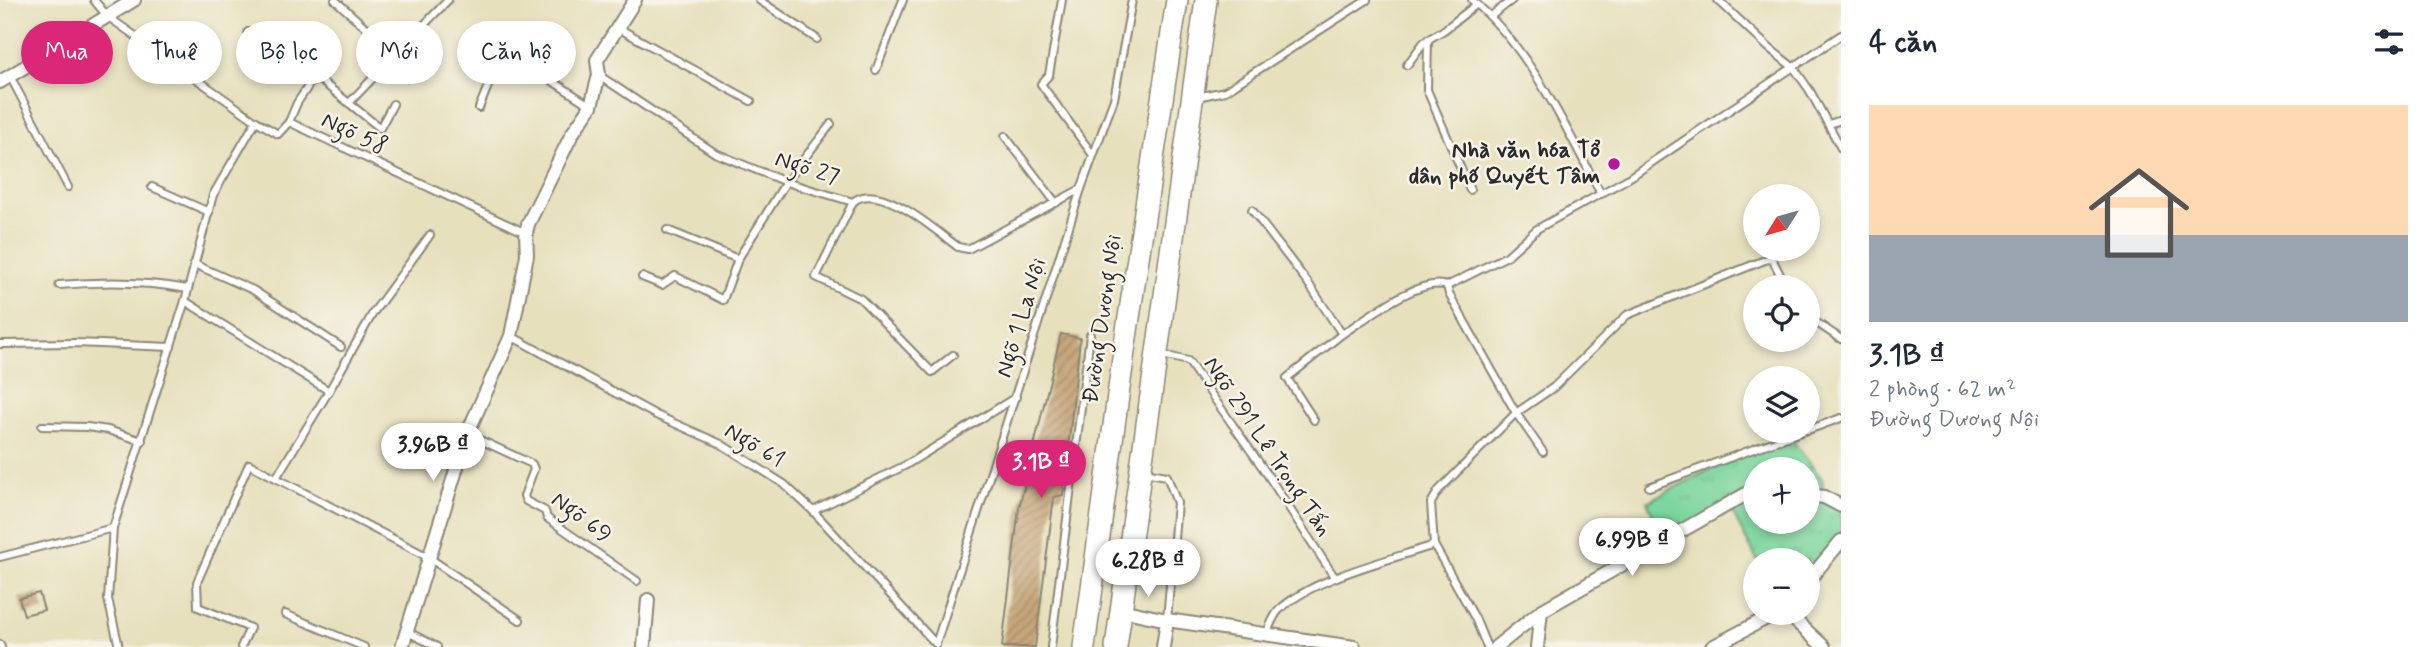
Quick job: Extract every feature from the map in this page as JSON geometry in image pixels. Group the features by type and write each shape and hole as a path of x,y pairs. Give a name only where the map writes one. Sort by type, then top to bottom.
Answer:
{"main road":[{"name":"Đường Dương Nội","path":"1084,647 1127,331 1177,0"},
{"path":"1116,647 1206,0"}],"street":[{"path":"5,79 134,0"},
{"path":"402,647 467,434 511,336 527,255 528,224 572,134 591,106 599,75 597,60 635,0"},
{"path":"1496,647 1541,611 1743,496"},
{"path":"1820,496 1841,506"},
{"path":"1820,566 1841,541"},
{"path":"647,647 648,600"},
{"path":"1121,610 1167,620 1354,647"},
{"path":"1537,647 1541,611"},
{"path":"1163,647 1167,620"},
{"path":"1712,647 1753,625"},
{"path":"1800,625 1824,647"}],"lane":[{"path":"94,0 107,16 256,121 278,134 289,122"},
{"path":"335,0 358,21"},
{"path":"427,21 448,0"},
{"path":"759,0 817,39"},
{"path":"876,70 903,0"},
{"path":"1062,0 1049,75 1041,84 1093,155"},
{"name":"Ngõ 1 La Nội","path":"936,644 1081,189 1114,99 1132,0"},
{"path":"1192,97 1225,91 1367,0"},
{"path":"1491,16 1511,0"},
{"path":"1718,0 1794,68 1841,148"},
{"path":"1407,65 1420,45 1444,30 1474,2 1491,16 1540,81 1601,194"},
{"path":"618,27 751,101"},
{"path":"1314,420 1287,378 1342,334 1383,306 1417,289 1439,284 1447,286 1507,256 1537,229 1601,194 1841,35"},
{"path":"1428,39 1427,90 1470,190"},
{"path":"479,107 492,76 523,62 591,106"},
{"name":"Ngõ 27","path":"599,75 715,153 786,182 853,202 816,277 861,299 932,372 953,355"},
{"path":"5,79 68,187"},
{"name":"Ngõ 58","path":"310,84 289,122 526,233"},
{"path":"325,84 380,128 393,104"},
{"path":"349,103 367,84"},
{"path":"1829,124 1841,120"},
{"path":"119,647 108,599 113,528 185,301 213,195 256,121"},
{"path":"642,276 662,285 675,276 723,300 738,260 786,182 831,124"},
{"path":"1005,136 1056,203"},
{"path":"152,187 209,212"},
{"path":"853,202 859,197 869,195 885,198 958,247 968,249 1081,189"},
{"path":"1252,210 1308,283 1342,334"},
{"path":"667,230 738,260"},
{"path":"276,478 373,313 430,235"},
{"path":"1487,647 1475,618 1434,545 1431,503 1439,490 1516,413 1554,387 1627,315 1762,261"},
{"path":"194,264 253,290 341,347"},
{"path":"59,285 151,282 188,289"},
{"path":"1447,286 1516,413 1543,452"},
{"path":"185,301 329,391"},
{"path":"1820,325 1841,339"},
{"path":"1051,647 1090,335"},
{"name":"Ngõ 61","path":"511,336 656,415 721,444 784,484 813,511 936,644"},
{"path":"0,344 76,343 171,347"},
{"name":"Ngõ 291 Lê Trọng Tấn","path":"1157,353 1188,361 1335,578"},
{"path":"813,511 906,465 1016,397"},
{"path":"1820,425 1841,418"},
{"path":"42,426 87,426 142,441"},
{"name":"Ngõ 69","path":"467,434 532,464 534,469 524,496 526,500 545,511 547,518 637,581"},
{"path":"1649,488 1772,443"},
{"path":"241,647 250,628 198,607 197,582 248,464 428,556 520,620"},
{"path":"1140,472 1167,476 1177,503 1167,620"},
{"path":"0,557 113,528"},
{"path":"1266,634 1276,612 1305,591 1335,578 1434,545"},
{"path":"285,614 364,647"},
{"path":"407,632 437,647"}],"green space":[{"path":"1780,443 1794,443 1805,457 1743,457 1743,495 1665,539 1647,502 1742,453"},
{"path":"1820,476 1822,479 1824,497 1820,496"},
{"path":"1743,498 1743,533 1729,506"},
{"path":"1820,501 1841,508 1841,540 1820,565 1820,548 1751,548 1744,534 1820,534"}],"building":[{"path":"1061,334 1080,338 1063,495 1054,497 1035,647 1002,647 1019,508"},
{"path":"39,593 44,610 24,615 19,598"}],"place":[{"name":"Nhà văn hóa Tổ dân phố Quyết Tâm","path":"1614,164"}]}
